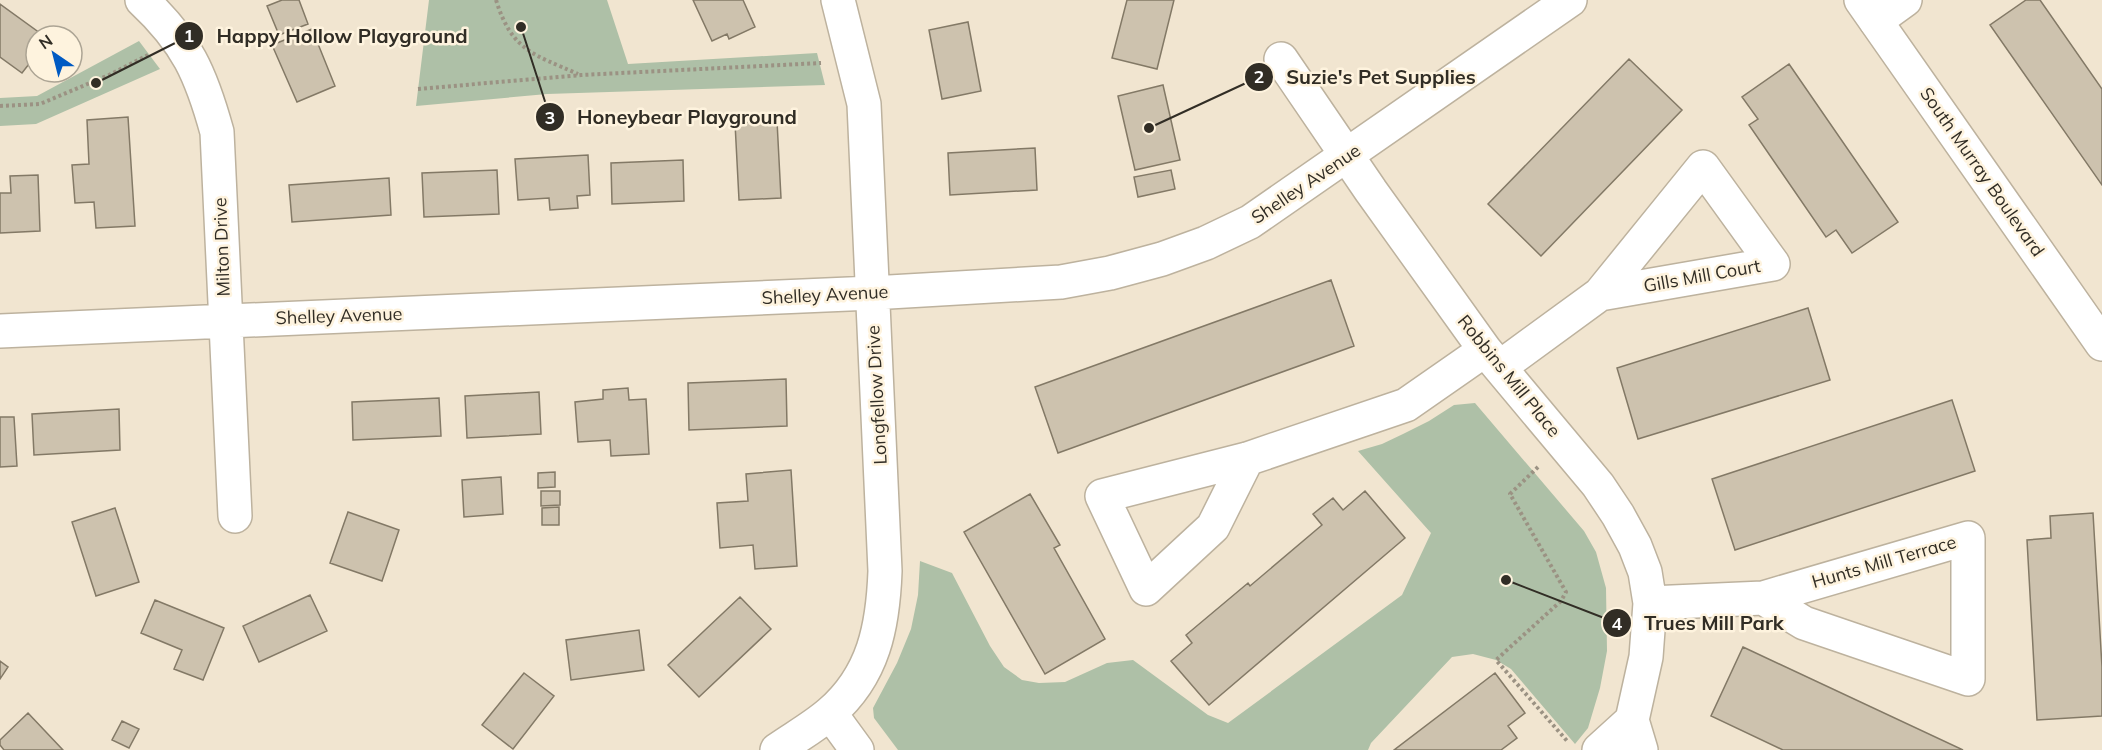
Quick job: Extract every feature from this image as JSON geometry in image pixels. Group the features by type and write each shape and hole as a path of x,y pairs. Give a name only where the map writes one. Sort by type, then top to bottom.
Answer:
{"street":[{"name":"Longfellow Drive","path":"777,750 830,713 860,682 876,644 884,604 885,571 864,104 838,0"},
{"name":"Shelley Avenue","path":"0,331 872,293 1061,282 1110,273 1206,243 1250,222 1570,0"},
{"path":"1868,10 1905,0"},
{"name":"Milton Drive","path":"148,2 192,60 206,92 217,132 235,516"},
{"name":"South Murray Boulevard","path":"1868,10 2102,344"},
{"name":"Robbins Mill Place","path":"1281,59 1347,156 1492,358 1598,485 1618,514 1635,546 1645,572 1650,603 1636,735 1586,749"},
{"name":"Gills Mill Court","path":"1247,459 1213,527 1146,589 1102,496 1247,459 1406,405 1492,358 1600,294 1703,167 1773,264 1600,294"},
{"name":"Hunts Mill Terrace","path":"1650,603 1763,598 1968,537 1968,679 1804,623 1763,598"},
{"path":"830,713 857,750"}],"path":[{"path":"496,0 512,36 529,52 580,75"},
{"path":"0,106 40,104 109,75 178,40"},
{"path":"418,88 580,75 819,63 854,58"},
{"path":"1538,467 1510,494 1566,592 1561,601 1496,660 1586,749"}],"green space":[{"path":"429,0 607,0 628,64 817,53 825,85 547,94 416,106"},
{"path":"139,41 160,69 36,124 0,126 0,98 37,96 59,84 84,84 84,71"},
{"path":"1475,403 1584,531 1596,552 1606,588 1607,651 1600,688 1588,728 1575,744 1511,669 1496,660 1473,654 1452,657 1371,743 1368,750 898,750 874,718 873,708 897,663 911,629 918,595 920,561 952,573 990,646 1004,667 1022,680 1039,683 1065,682 1107,663 1133,660 1208,715 1228,723 1402,595 1431,533 1358,451 1382,444 1403,434 1454,405"}],"building":[{"path":"282,0 299,0 308,24 279,35 267,6"},
{"path":"693,0 743,0 755,27 729,39 727,34 712,41"},
{"path":"1127,0 1174,0 1157,69 1112,58"},
{"path":"2026,0 2040,0 2102,89 2102,185 1990,25"},
{"path":"0,4 28,24 24,24 24,70 22,73 0,57"},
{"path":"968,22 981,91 942,99 929,30"},
{"path":"312,29 335,86 297,102 272,45"},
{"path":"1629,59 1682,110 1541,256 1488,204"},
{"path":"1789,64 1898,222 1852,253 1836,230 1826,237 1749,125 1758,119 1742,97"},
{"path":"1163,85 1180,160 1135,170 1118,96"},
{"path":"128,117 135,226 96,228 94,202 75,203 72,165 89,164 87,120"},
{"path":"777,121 781,198 739,200 735,123"},
{"path":"1035,148 1037,190 950,195 948,153"},
{"path":"588,155 590,195 577,196 578,208 550,210 549,198 518,200 515,159"},
{"path":"683,160 684,201 612,204 611,163"},
{"path":"497,170 499,214 424,217 422,173"},
{"path":"1171,170 1175,189 1138,197 1134,177"},
{"path":"38,175 40,231 0,233 0,193 11,193 10,176"},
{"path":"389,178 391,215 292,222 289,185"},
{"path":"1331,280 1354,346 1058,453 1035,387"},
{"path":"1808,308 1830,380 1638,439 1617,368"},
{"path":"786,379 787,426 689,430 688,383"},
{"path":"628,388 629,400 646,399 649,454 611,456 610,440 578,442 575,402 603,399 603,390"},
{"path":"539,392 541,434 467,438 465,396"},
{"path":"439,398 441,436 353,440 352,402"},
{"path":"1952,400 1975,471 1735,550 1712,479"},
{"path":"119,409 120,450 34,455 32,414"},
{"path":"0,417 14,417 17,466 0,467"},
{"path":"791,470 797,566 755,569 753,545 720,548 717,503 748,501 746,474"},
{"path":"555,472 555,487 538,488 538,473"},
{"path":"501,477 503,514 464,517 462,480"},
{"path":"541,491 560,491 560,505 541,506"},
{"path":"1365,491 1405,538 1209,705 1171,661 1192,643 1186,635 1248,583 1250,586 1322,525 1313,514 1333,498 1343,510"},
{"path":"1030,494 1060,545 1054,548 1105,639 1045,674 964,532"},
{"path":"559,507 559,525 542,525 542,508"},
{"path":"115,508 139,582 96,596 72,522"},
{"path":"348,512 399,530 382,581 330,563"},
{"path":"2093,513 2102,667 2102,716 2037,720 2027,540 2051,538 2050,516"},
{"path":"310,595 327,631 259,662 243,626"},
{"path":"740,597 771,629 699,697 668,665"},
{"path":"155,600 224,628 203,680 174,669 182,650 141,633"},
{"path":"639,630 644,670 571,680 566,640"},
{"path":"1743,647 1963,750 1783,750 1711,716"},
{"path":"0,661 8,667 0,679"},
{"path":"524,673 554,696 513,749 482,725"},
{"path":"1495,673 1525,713 1508,726 1517,738 1501,750 1394,750"},
{"path":"28,713 63,750 4,750 0,745 0,740"},
{"path":"122,721 139,729 129,748 112,740"}],"place":[{"name":"Honeybear Playground","path":"521,27"},
{"name":"Happy Hollow Playground","path":"96,83"},
{"name":"Suzie's Pet Supplies","path":"1149,128"},
{"name":"Trues Mill Park","path":"1506,580"}]}
